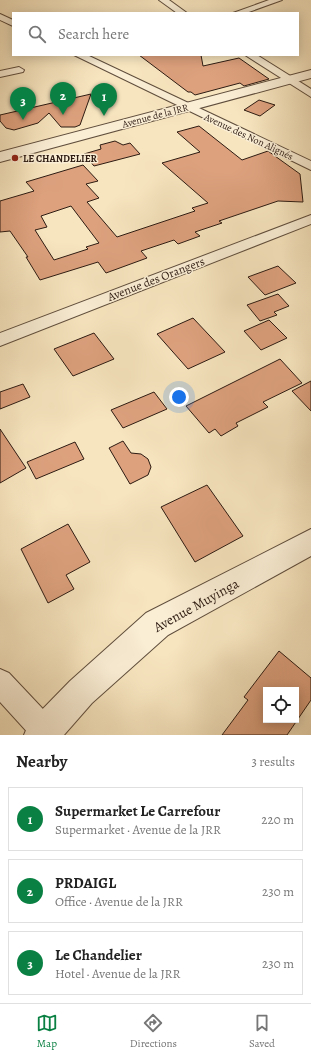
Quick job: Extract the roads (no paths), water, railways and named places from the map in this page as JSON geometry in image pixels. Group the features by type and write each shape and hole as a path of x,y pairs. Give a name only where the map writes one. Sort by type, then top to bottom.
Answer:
{"street":[{"path":"163,0 181,12"},
{"path":"240,12 278,0"},
{"path":"0,17 12,23"},
{"name":"Avenue des Non Alignés","path":"81,56 311,166"},
{"path":"252,56 311,94"},
{"path":"0,74 19,70"},
{"name":"Avenue de la JRR","path":"0,157 311,74"},
{"name":"Avenue des Orangers","path":"0,340 311,218"},
{"name":"Avenue Muyinga","path":"45,734 81,692 157,624 311,542"},
{"path":"0,682 45,734"}],"place":[{"name":"PRDAIGL","path":"63,115"},
{"name":"Supermarket Le Carrefour","path":"104,116"},
{"name":"Le Chandelier","path":"23,120"},
{"name":"LE CHANDELIER","path":"15,158"}]}
